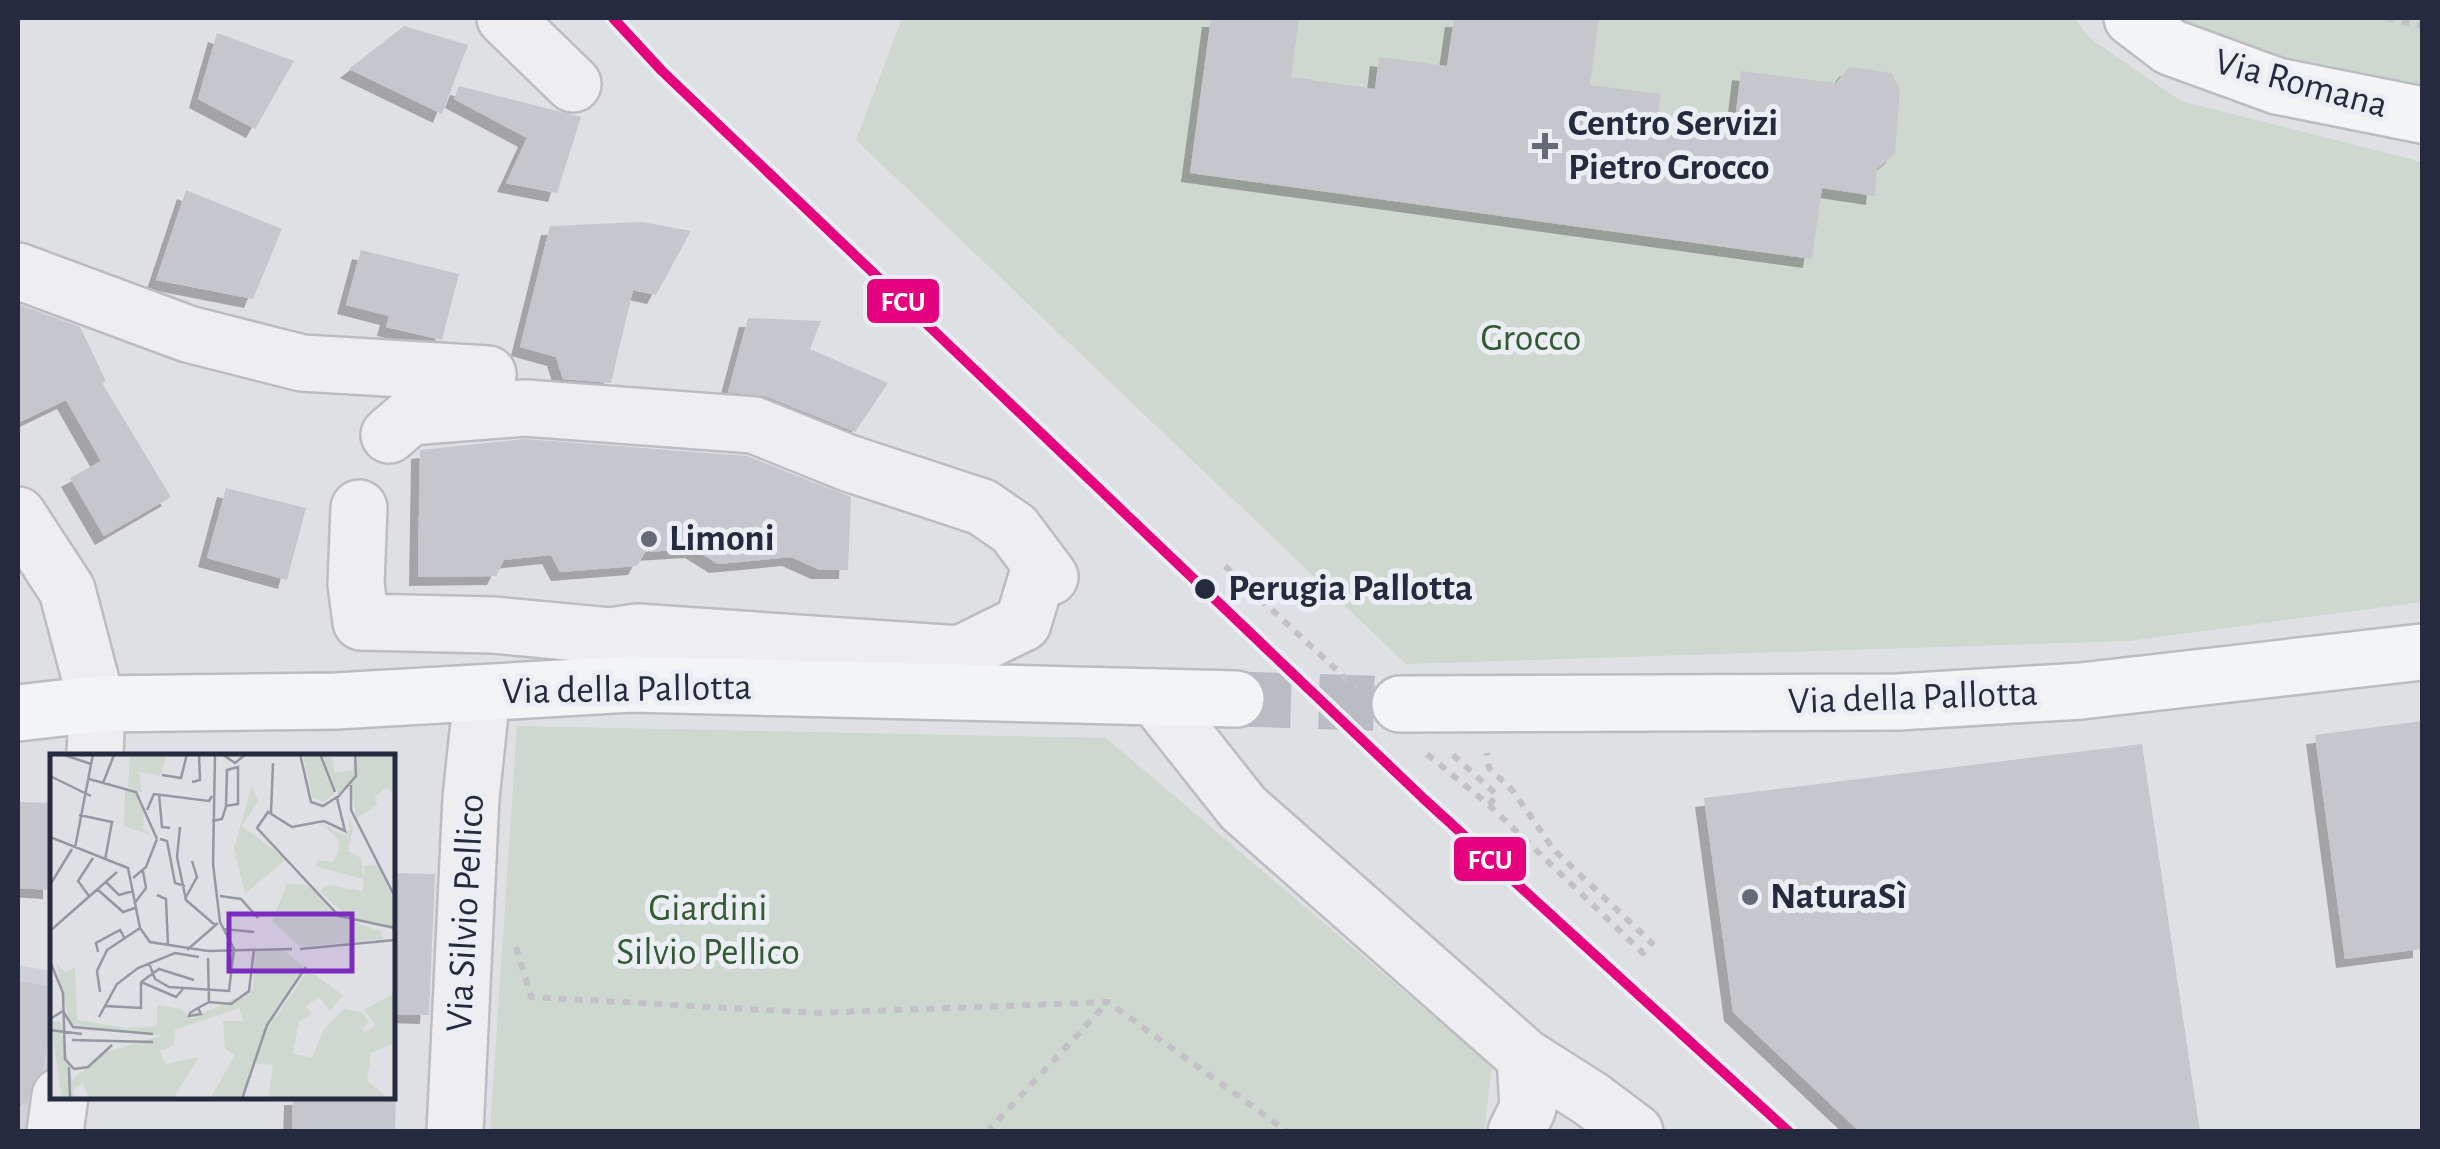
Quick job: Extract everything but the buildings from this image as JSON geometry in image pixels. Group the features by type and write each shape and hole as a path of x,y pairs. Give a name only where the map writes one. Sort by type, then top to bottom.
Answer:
{"main road":[{"name":"Via Romana","path":"2132,18 2170,47 2277,86 2422,115"},
{"name":"Via della Pallotta","path":"1394,716 1898,702 2080,691 2422,652"},
{"name":"Via della Pallotta","path":"18,712 96,730 336,701 482,694 634,658 1236,700"}],"street":[{"path":"505,18 573,84"},
{"path":"18,270 188,334 302,363 488,374"},
{"path":"358,508 356,584 361,622 493,625 610,636 634,658 960,654 1023,623 1036,580 1050,577 1014,530 982,507 848,463 754,425 525,408 410,418 389,435"},
{"path":"18,514 67,590 96,730"},
{"name":"Via Silvio Pellico","path":"455,1132 471,798 482,694"},
{"path":"1154,697 1243,808 1526,1057 1634,1132"},
{"path":"1516,1132 1528,1108 1526,1057"},
{"path":"55,1132 60,1099"}],"path":[{"path":"2393,18 2422,26"},
{"path":"1225,566 1394,716 1643,953 1652,943 1554,850 1513,791 1489,768 1484,740"},
{"path":"1452,754 1498,796 1488,805"},
{"path":"515,943 531,998 818,1014 1108,1002 1288,1132"},
{"path":"987,1132 1108,1002"}],"shaded area":[{"path":"18,965 50,971 50,1075 40,1131 18,1131"}],"green space":[{"name":"Grocco","path":"902,18 2074,18 2091,39 2181,101 2422,162 2422,602 2129,641 1406,664 856,140"},
{"path":"2159,18 2422,18 2422,98 2285,68"},
{"name":"Giardini Silvio Pellico","path":"517,726 1106,738 1492,1066 1484,1131 490,1131"}],"tunnel":[{"path":"1236,699 1400,704"}],"transit line":[{"name":"FCU","path":"613,18 662,71 1424,799 1789,1132"}],"place":[{"name":"Centro Servizi Pietro Grocco","path":"1545,146"},
{"name":"Limoni","path":"649,539"},
{"name":"Perugia Pallotta","path":"1205,589"},
{"name":"NaturaSì","path":"1750,897"}]}
